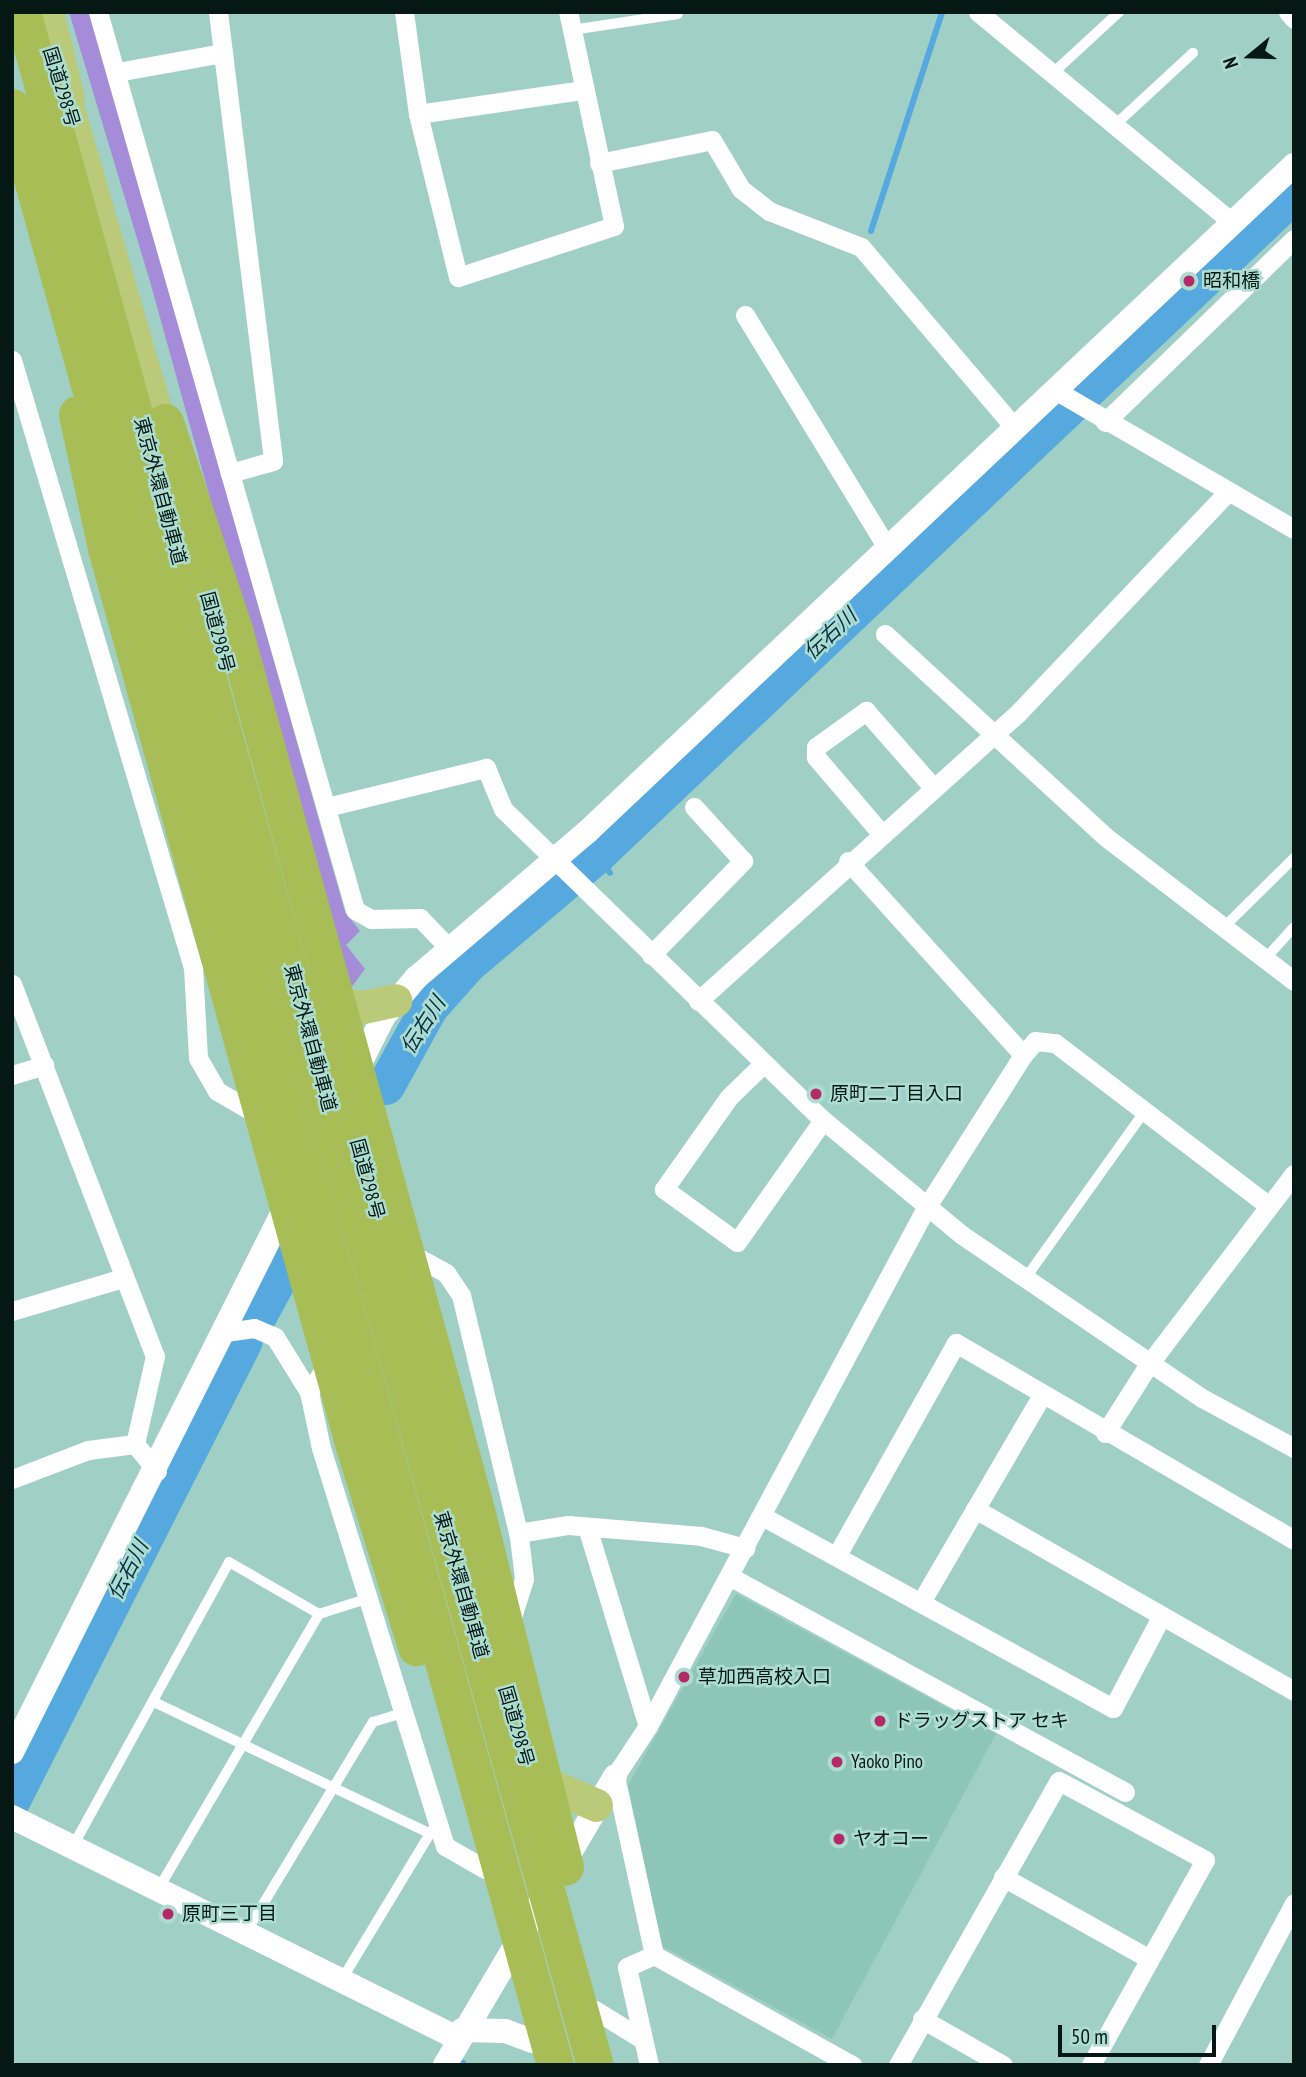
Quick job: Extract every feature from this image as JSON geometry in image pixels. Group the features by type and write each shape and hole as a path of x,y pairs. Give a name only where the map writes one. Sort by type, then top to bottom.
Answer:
{"highway":[{"name":"東京外環自動車道","path":"22,12 595,2065"},
{"name":"国道298号","path":"39,12 125,302 611,2065"},
{"path":"47,12 79,147"},
{"name":"東京外環自動車道","path":"12,107 517,1955 542,2057"},
{"path":"12,167 56,316 485,1869 517,1955"},
{"path":"125,302 235,633 474,1502 611,2065"},
{"path":"56,316 106,548 353,1443 438,1718 517,1955"},
{"path":"318,1003 363,1007 396,1000"},
{"path":"530,1776 596,1805"}],"street":[{"path":"98,12 355,910 371,919 420,918 448,947"},
{"path":"219,12 273,461 230,473"},
{"path":"404,12 418,114 458,277 614,226 570,21"},
{"path":"978,12 1233,223"},
{"path":"1288,12 1294,19"},
{"path":"117,72 223,52"},
{"path":"418,114 583,90"},
{"path":"599,163 712,140 741,189 769,211 861,247 1014,427"},
{"path":"12,1752 157,1471 219,1333 343,1095 396,1000 448,947 561,864 887,548 1014,427 1059,392 1294,165"},
{"path":"1100,419 1294,239"},
{"path":"745,315 887,548"},
{"path":"12,360 91,642 149,805 190,956 198,1058 206,1076 231,1101 276,1110"},
{"path":"1059,392 1227,493 1289,519"},
{"path":"698,1001 848,861 996,730 1227,493"},
{"path":"886,634 996,730 1107,838 1226,926 1294,981"},
{"path":"880,832 816,757 827,738 866,711 932,786"},
{"path":"327,807 486,768 503,809 762,1064 823,1120 927,1206 1025,1279 1149,1364 1294,1448"},
{"path":"651,955 743,861 694,807"},
{"path":"848,861 1023,1055"},
{"path":"12,984 155,1356 135,1444"},
{"path":"445,2065 460,2034 517,1955 556,1873 596,1805 648,1726 927,1206 1023,1055 1035,1041 1055,1043 1268,1205"},
{"path":"762,1064 729,1097 664,1189 737,1242 823,1120"},
{"path":"12,1075 44,1065"},
{"path":"1105,1433 1149,1364 1294,1174"},
{"path":"383,1238 446,1273 461,1295 518,1533 524,1579 519,1608 496,1654"},
{"path":"12,1311 123,1278"},
{"path":"219,1333 254,1328 275,1337 309,1392 405,1712 433,1830 445,1846 485,1869"},
{"path":"836,1556 956,1343 1041,1397 1294,1541"},
{"path":"309,1392 341,1346"},
{"path":"921,1602 1041,1397"},
{"path":"135,1444 157,1471"},
{"path":"12,1479 88,1450 135,1444"},
{"path":"975,1509 1160,1619 1294,1691"},
{"path":"762,1516 1113,1708 1160,1619"},
{"path":"518,1533 587,1527 701,1536 745,1548"},
{"path":"587,1527 648,1726"},
{"path":"729,1576 1125,1792"},
{"path":"615,1776 654,1955 824,2058 852,2065"},
{"path":"898,2065 1059,1781 1205,1860 1090,2065"},
{"path":"12,1817 71,1850 341,1981 460,2034 505,2031 542,2057"},
{"path":"1003,1877 1150,1959"},
{"path":"1208,2065 1294,1903"},
{"path":"649,2065 627,1967 654,1955"},
{"path":"594,2010 642,2039"},
{"path":"922,2019 1003,2065"}],"lane":[{"path":"570,21 678,14"},
{"path":"1053,73 1114,14"},
{"path":"1115,124 1193,52"},
{"path":"1226,926 1294,858"},
{"path":"1265,959 1294,927"},
{"path":"1025,1279 1144,1112"},
{"path":"71,1850 229,1562 319,1614"},
{"path":"157,1892 319,1614 369,1598"},
{"path":"153,1702 329,1786 433,1830 341,1981"},
{"path":"244,1934 329,1786 373,1722 405,1712"}],"shaded area":[{"path":"69,12 90,12 345,912 360,931 346,945 365,969 347,993 151,285"},
{"path":"736,1594 996,1734 832,2039 662,1946 628,1785"}],"waterway":[{"path":"871,231 942,12"},
{"name":"伝右川","path":"386,1086 429,1008 467,965 597,855 1294,194"},
{"path":"597,855 610,873"},
{"name":"伝右川","path":"258,1316 300,1240"},
{"name":"伝右川","path":"12,1800 244,1341"}],"place":[{"name":"昭和橋","path":"1189,281"},
{"name":"原町二丁目入口","path":"816,1094"},
{"name":"草加西高校入口","path":"684,1677"},
{"name":"ドラッグストア セキ","path":"880,1721"},
{"name":"Yaoko Pino","path":"837,1762"},
{"name":"ヤオコー","path":"839,1839"},
{"name":"原町三丁目","path":"168,1914"}]}
